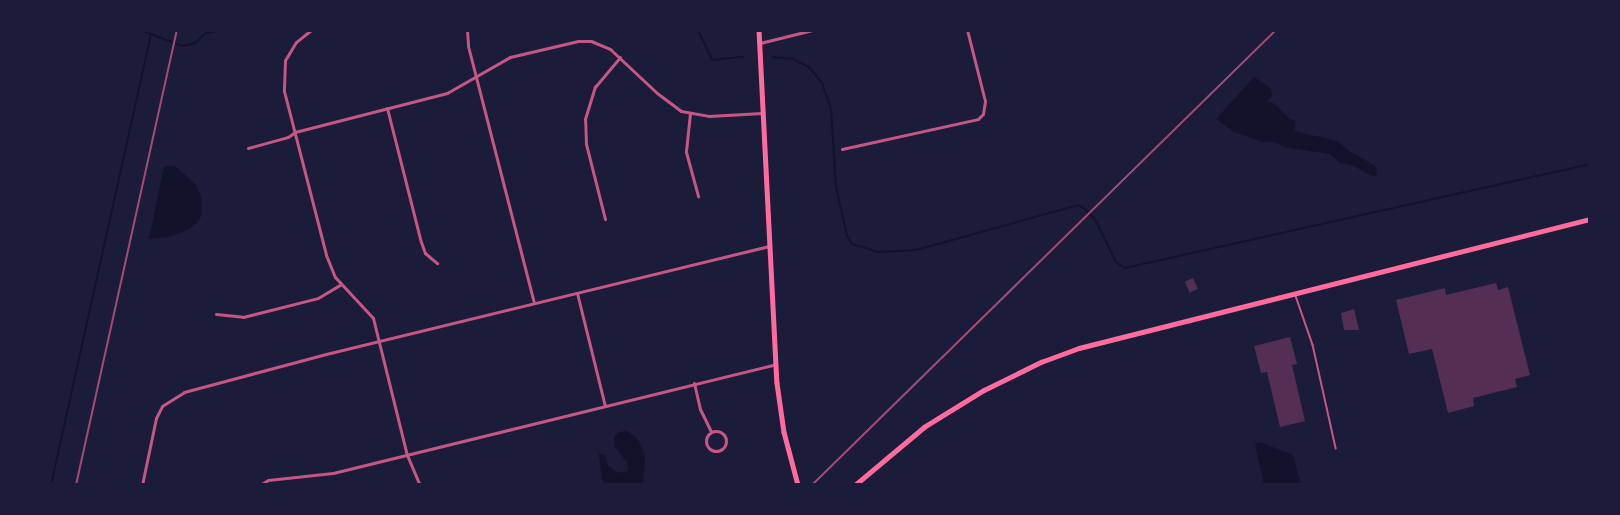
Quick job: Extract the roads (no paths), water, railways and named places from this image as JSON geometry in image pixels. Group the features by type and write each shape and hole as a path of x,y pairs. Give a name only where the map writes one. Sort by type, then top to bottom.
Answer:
{"main road":[{"path":"759,30 776,364 784,432 798,485"},
{"path":"855,485 924,427 984,390 1041,362 1115,337 1590,219"}],"street":[{"path":"312,30 289,51 283,69 284,91 330,267 341,284 373,318 407,455 420,485"},
{"path":"467,30 468,46 534,303"},
{"path":"760,43 812,30"},
{"path":"842,149 972,121 983,114 985,101 967,30"},
{"path":"248,148 288,137 295,132 447,93 510,57 578,41 601,44 620,57 669,103 690,113 725,116 764,113"},
{"path":"605,219 586,144 585,119 596,87 620,57"},
{"path":"387,108 421,242 425,253 436,263"},
{"path":"690,113 686,152 698,196"},
{"path":"142,485 156,418 162,406 171,398 378,342 770,246"},
{"path":"216,314 243,317 318,298 341,284"},
{"path":"577,293 605,406"},
{"path":"260,485 268,480 333,473 776,364"},
{"path":"694,383 700,409 711,432"},
{"path":"717,431 723,434 726,443 722,449 716,451 708,447 706,439 711,432 717,431"}],"lane":[{"path":"1295,292 1313,345 1336,448"}],"waterway":[{"path":"140,30 183,46 195,43 206,33 227,30"},
{"path":"698,30 712,60 743,57"},
{"path":"51,485 151,35"},
{"path":"772,57 793,59 809,67 822,83 831,109 836,187 847,236 852,244 878,252 916,250 1078,205 1096,221 1116,262 1125,268 1590,164"}],"railway":[{"path":"76,485 177,30"},
{"path":"812,485 1276,30"}]}
